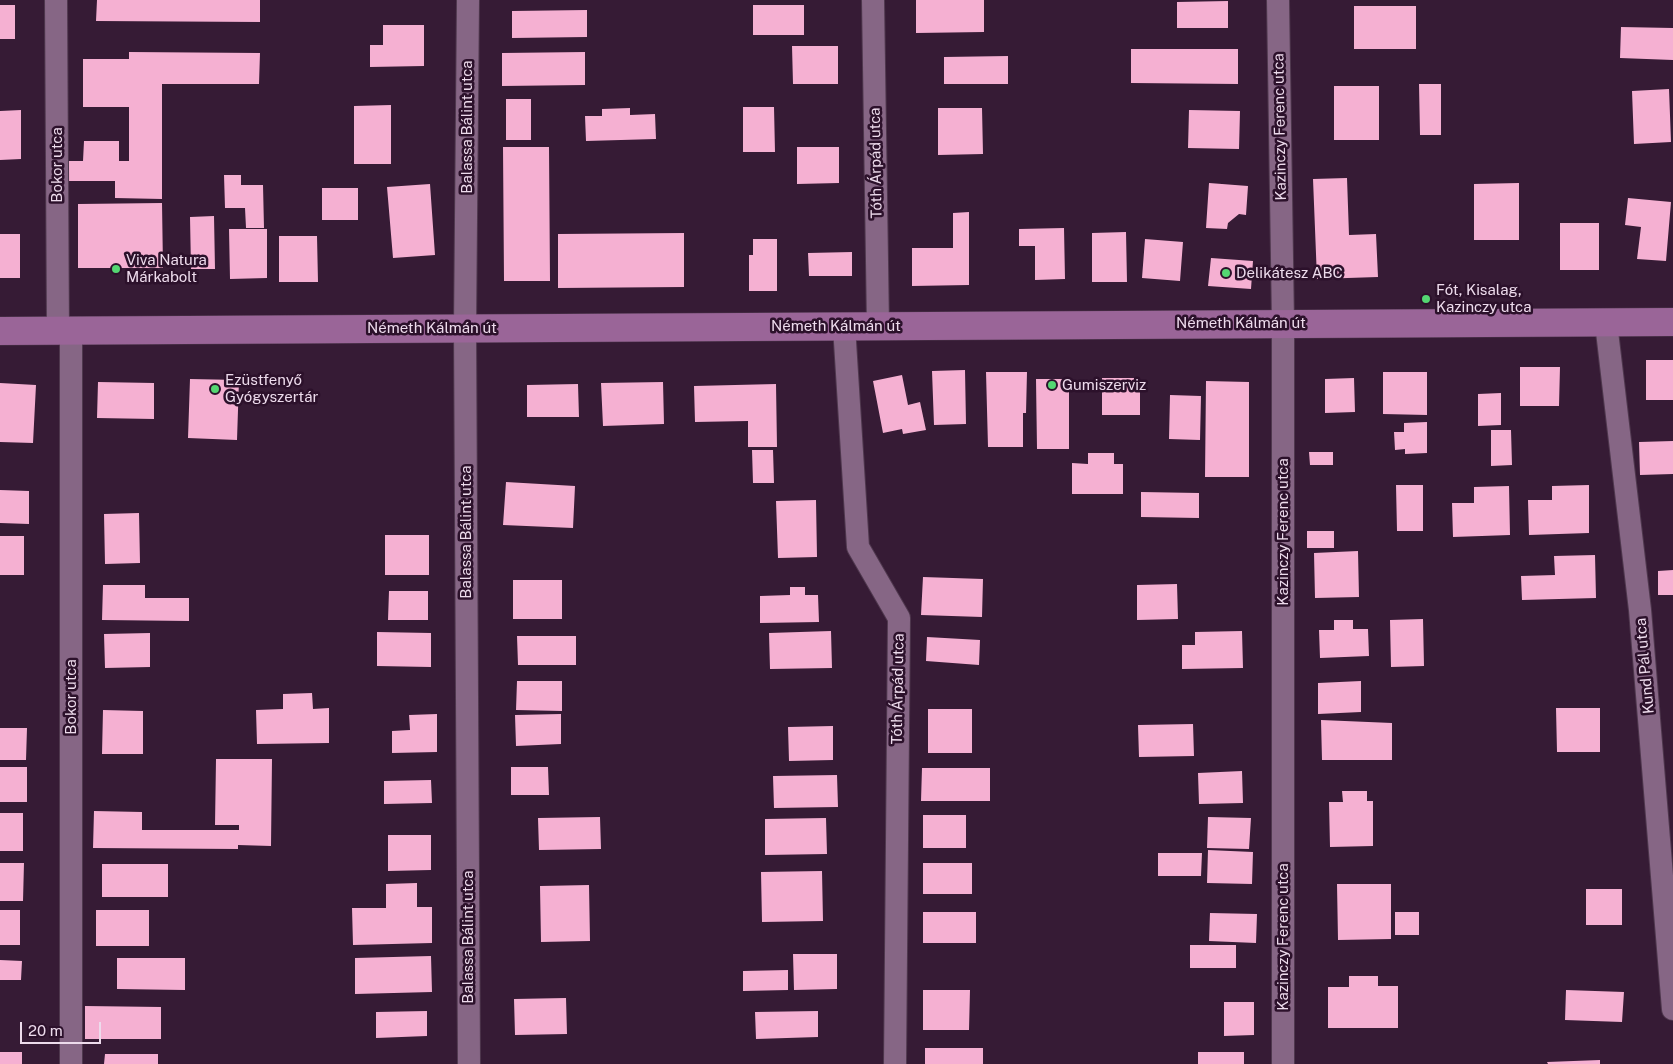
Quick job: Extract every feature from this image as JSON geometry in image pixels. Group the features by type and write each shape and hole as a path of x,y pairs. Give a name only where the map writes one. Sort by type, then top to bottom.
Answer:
{"street":[{"name":"Bokor utca","path":"56,0 64,330 71,1064"},
{"name":"Balassa Bálint utca","path":"468,0 466,328 469,1064"},
{"name":"Tóth Árpád utca","path":"873,0 878,326"},
{"name":"Kazinczy Ferenc utca","path":"1278,0 1282,323 1283,1064"},
{"name":"Németh Kálmán út","path":"0,330 1673,322"},
{"name":"Kund Pál utca","path":"1606,323 1640,610 1673,1009"},
{"name":"Tóth Árpád utca","path":"844,326 858,547 899,618 895,1064"}],"building":[{"path":"97,0 260,0 260,22 96,21"},
{"path":"916,0 984,0 984,32 916,33"},
{"path":"1228,1 1228,28 1177,28 1177,2"},
{"path":"0,5 15,5 15,39 0,39"},
{"path":"753,5 804,5 804,35 753,35"},
{"path":"1354,6 1416,6 1416,49 1354,49"},
{"path":"587,10 587,37 512,38 512,11"},
{"path":"383,25 424,25 424,66 370,67 370,45 383,45"},
{"path":"1621,27 1673,28 1673,60 1620,58"},
{"path":"792,46 838,46 838,84 793,84"},
{"path":"1131,49 1238,49 1238,84 1131,83"},
{"path":"129,52 260,53 259,84 162,84 162,199 115,198 115,181 66,181 66,161 83,161 84,141 119,141 119,161 129,161 129,107 83,107 83,59 129,59"},
{"path":"585,52 585,85 502,86 502,53"},
{"path":"1008,56 1008,84 944,84 944,57"},
{"path":"1419,84 1441,84 1441,135 1420,135"},
{"path":"1334,86 1379,86 1379,140 1334,140"},
{"path":"1669,89 1671,142 1634,144 1632,91"},
{"path":"506,99 531,99 531,140 506,140"},
{"path":"391,105 391,164 354,164 354,106"},
{"path":"743,107 774,107 775,152 743,152"},
{"path":"630,108 630,115 655,114 656,139 586,141 585,116 602,116 602,109"},
{"path":"938,108 982,108 983,154 938,155"},
{"path":"21,110 21,159 0,160 0,111"},
{"path":"1189,110 1240,111 1239,149 1188,148"},
{"path":"503,147 549,147 550,281 504,281"},
{"path":"797,147 839,147 839,183 797,184"},
{"path":"224,175 241,175 241,185 263,185 264,228 246,228 245,208 225,208"},
{"path":"1347,178 1349,235 1376,234 1378,277 1317,279 1313,179"},
{"path":"1209,183 1248,186 1246,215 1239,214 1228,223 1227,229 1206,228"},
{"path":"1519,183 1519,240 1474,240 1474,184"},
{"path":"430,184 435,255 393,258 387,187"},
{"path":"322,188 358,188 358,220 322,220"},
{"path":"1628,198 1671,202 1666,261 1637,259 1641,227 1625,225"},
{"path":"162,203 163,268 78,268 78,204"},
{"path":"969,212 969,285 912,286 912,248 953,248 953,213"},
{"path":"214,216 215,269 191,269 190,217"},
{"path":"1560,223 1599,223 1599,270 1560,270"},
{"path":"1064,228 1065,279 1035,280 1035,246 1019,246 1019,229"},
{"path":"229,229 267,229 267,278 230,279"},
{"path":"1126,232 1127,282 1092,282 1092,233"},
{"path":"684,233 684,287 558,288 558,234"},
{"path":"0,234 20,234 20,278 0,278"},
{"path":"279,236 317,236 318,282 279,282"},
{"path":"753,239 777,239 777,291 749,291 749,255 753,255"},
{"path":"1145,239 1183,242 1180,281 1142,278"},
{"path":"852,252 852,276 809,276 808,253"},
{"path":"1211,258 1253,261 1251,289 1208,286"},
{"path":"1646,360 1673,360 1673,400 1646,400"},
{"path":"1520,367 1560,367 1559,406 1520,406"},
{"path":"965,370 966,424 934,425 932,371"},
{"path":"986,372 1027,372 1026,413 1023,413 1023,447 988,447"},
{"path":"1383,372 1427,372 1427,415 1383,414"},
{"path":"902,375 908,405 920,402 926,430 903,434 902,429 883,433 873,381"},
{"path":"1102,378 1140,378 1140,415 1102,415"},
{"path":"1354,378 1355,412 1325,413 1325,379"},
{"path":"190,379 239,380 237,440 188,438"},
{"path":"1036,379 1069,379 1069,449 1037,449"},
{"path":"1206,381 1249,382 1249,477 1205,477"},
{"path":"98,382 154,383 154,419 97,418"},
{"path":"663,382 664,424 603,426 601,383"},
{"path":"0,383 36,385 33,443 0,442"},
{"path":"578,384 579,417 527,417 527,385"},
{"path":"776,384 777,447 748,447 748,421 695,422 694,386"},
{"path":"1501,393 1501,425 1478,426 1478,394"},
{"path":"1170,395 1201,396 1200,440 1169,439"},
{"path":"1427,422 1427,453 1405,454 1405,449 1395,450 1394,432 1404,432 1404,423"},
{"path":"1491,430 1511,430 1512,465 1491,466"},
{"path":"1673,441 1673,474 1640,475 1639,442"},
{"path":"752,450 773,450 774,483 753,483"},
{"path":"1309,452 1333,452 1333,465 1310,465"},
{"path":"1088,453 1114,453 1114,464 1123,464 1123,494 1072,494 1072,463 1088,464"},
{"path":"506,482 575,486 573,528 503,525"},
{"path":"1396,485 1423,485 1423,531 1397,531"},
{"path":"1589,485 1589,533 1529,535 1528,500 1552,500 1552,486"},
{"path":"1509,486 1510,535 1453,537 1452,503 1474,503 1474,487"},
{"path":"0,490 29,491 29,524 0,523"},
{"path":"1141,492 1199,493 1199,518 1141,517"},
{"path":"816,500 817,557 778,558 776,501"},
{"path":"139,513 140,563 105,564 104,514"},
{"path":"1307,531 1334,531 1334,548 1307,548"},
{"path":"385,535 429,535 429,575 385,575"},
{"path":"0,536 24,536 24,575 0,575"},
{"path":"1358,551 1359,597 1315,598 1314,553"},
{"path":"1595,555 1596,598 1522,600 1521,576 1555,575 1554,556"},
{"path":"1673,570 1673,595 1658,595 1658,571"},
{"path":"923,577 983,579 982,617 921,615"},
{"path":"513,580 562,580 562,619 513,619"},
{"path":"1177,584 1178,619 1137,620 1137,585"},
{"path":"103,585 145,585 145,598 189,598 189,621 102,620"},
{"path":"790,587 805,587 805,595 818,595 819,622 760,623 760,596 790,595"},
{"path":"389,591 428,591 428,620 388,620"},
{"path":"1423,619 1424,666 1391,667 1390,620"},
{"path":"1334,620 1353,620 1353,629 1368,629 1369,656 1320,658 1319,630 1334,630"},
{"path":"831,631 832,668 770,669 769,633"},
{"path":"1242,631 1243,668 1182,669 1182,645 1195,645 1195,632"},
{"path":"377,632 431,633 431,667 377,666"},
{"path":"150,633 150,667 105,668 104,634"},
{"path":"517,636 576,636 576,665 518,665"},
{"path":"927,637 980,640 979,665 926,661"},
{"path":"517,681 562,681 562,711 516,710"},
{"path":"1361,681 1361,712 1318,714 1318,683"},
{"path":"312,693 313,709 329,708 329,743 257,744 256,710 283,709 283,694"},
{"path":"1556,708 1600,708 1600,752 1557,752"},
{"path":"928,709 972,709 972,753 928,753"},
{"path":"103,710 143,711 143,754 102,754"},
{"path":"437,714 437,752 392,753 392,731 410,730 409,715"},
{"path":"561,714 561,744 516,746 515,715"},
{"path":"1321,720 1392,723 1392,760 1322,760"},
{"path":"1193,724 1194,756 1139,757 1138,725"},
{"path":"833,726 833,760 789,761 788,727"},
{"path":"0,728 27,728 26,760 0,760"},
{"path":"216,759 272,759 271,846 238,845 238,849 93,848 94,811 142,812 142,830 239,830 239,825 215,825"},
{"path":"0,767 27,767 27,802 0,802"},
{"path":"511,767 548,767 549,795 511,795"},
{"path":"922,768 990,768 990,801 921,801"},
{"path":"1242,771 1243,803 1199,804 1198,773"},
{"path":"837,775 838,807 774,808 773,776"},
{"path":"431,780 432,803 384,804 384,781"},
{"path":"1342,791 1367,791 1367,801 1373,801 1373,846 1330,847 1329,802 1343,802"},
{"path":"0,813 23,813 23,851 0,851"},
{"path":"923,815 966,815 966,848 923,848"},
{"path":"600,817 601,849 539,850 538,818"},
{"path":"1208,817 1251,818 1249,849 1207,848"},
{"path":"826,818 827,854 765,855 765,819"},
{"path":"388,835 431,835 431,870 388,871"},
{"path":"1208,850 1253,852 1252,884 1207,883"},
{"path":"1158,853 1202,853 1201,876 1158,876"},
{"path":"0,863 24,863 23,901 0,901"},
{"path":"923,863 972,863 972,894 923,894"},
{"path":"102,864 168,864 168,897 102,897"},
{"path":"822,871 823,921 762,922 761,872"},
{"path":"417,883 417,907 432,907 432,943 353,945 352,908 386,908 386,884"},
{"path":"1337,884 1391,884 1391,939 1338,940"},
{"path":"589,885 590,941 541,942 540,886"},
{"path":"1586,889 1622,889 1622,925 1586,925"},
{"path":"0,910 20,910 20,945 0,945"},
{"path":"96,910 149,910 149,946 96,946"},
{"path":"923,912 976,912 976,943 923,943"},
{"path":"1395,912 1419,912 1419,935 1395,935"},
{"path":"1210,913 1257,914 1256,943 1209,941"},
{"path":"1190,945 1236,945 1236,968 1190,968"},
{"path":"793,954 837,954 837,989 794,990"},
{"path":"431,956 432,992 355,994 355,958"},
{"path":"117,958 185,958 185,990 117,989"},
{"path":"0,960 22,961 21,980 0,980"},
{"path":"788,970 788,990 743,991 743,971"},
{"path":"1349,976 1378,976 1378,986 1398,986 1398,1028 1328,1028 1328,987 1349,987"},
{"path":"923,990 970,990 969,1030 923,1030"},
{"path":"1566,990 1624,992 1622,1022 1565,1020"},
{"path":"566,998 567,1034 515,1035 514,999"},
{"path":"1224,1002 1254,1002 1254,1035 1224,1036"},
{"path":"85,1006 161,1007 161,1039 85,1039"},
{"path":"427,1011 427,1036 376,1038 376,1012"},
{"path":"818,1011 818,1037 756,1039 755,1012"},
{"path":"925,1048 983,1048 983,1064 925,1064"},
{"path":"0,1052 22,1052 22,1064 0,1064"},
{"path":"1198,1052 1244,1052 1244,1064 1198,1064"},
{"path":"105,1054 158,1054 158,1064 104,1064"},
{"path":"1600,1060 1600,1064 1548,1064 1547,1062"}],"place":[{"name":"Viva Natura Márkabolt","path":"116,269"},
{"name":"Delikátesz ABC","path":"1226,273"},
{"name":"Fót, Kisalag, Kazinczy utca","path":"1426,299"},
{"name":"Gumiszerviz","path":"1052,385"},
{"name":"Ezüstfenyő Gyógyszertár","path":"215,389"}]}
